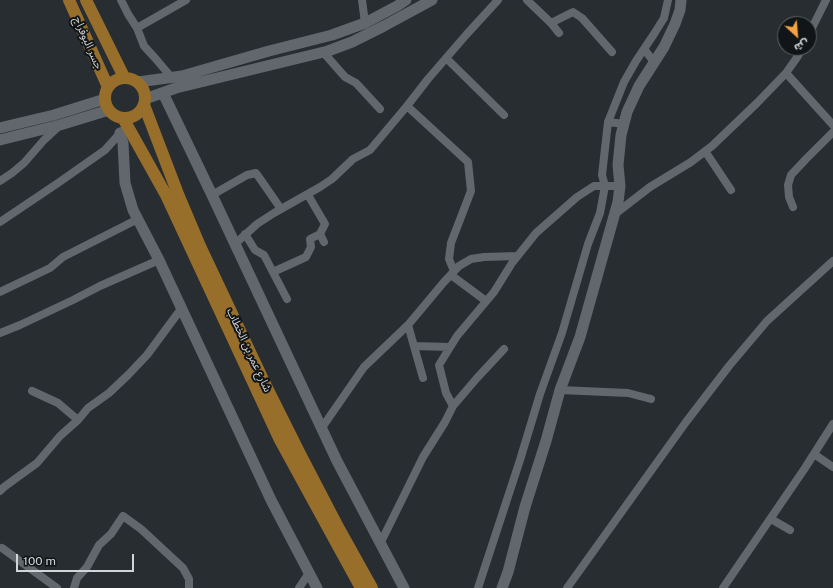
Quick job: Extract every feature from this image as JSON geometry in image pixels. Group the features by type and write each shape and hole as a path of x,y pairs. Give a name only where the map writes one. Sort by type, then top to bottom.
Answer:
{"main road":[{"name":"جسر البوفراج","path":"69,0 108,87"},
{"name":"جسر البوفراج","path":"86,0 124,77"},
{"path":"124,77 131,78 142,86 145,92 145,102 141,110 136,115 130,117 123,125 118,116 107,105 105,93 112,82 124,77"},
{"name":"شارع عمر بن الخطاب","path":"145,102 178,194 200,246 300,454 372,588"},
{"name":"شارع عمر بن الخطاب","path":"123,125 166,195 279,438 361,588"}],"street":[{"path":"120,0 137,28 144,46 172,78"},
{"path":"137,28 186,0"},
{"path":"362,0 365,22"},
{"path":"138,82 182,76 332,35 365,22 406,0"},
{"path":"145,102 176,88 323,52 352,42 432,0"},
{"path":"235,244 257,224 308,195 332,179 353,159 370,150 428,79 498,0"},
{"path":"527,0 551,23 559,33"},
{"path":"478,588 540,394 562,333 588,244 600,213 605,186 602,175 608,122 624,82 664,18 668,0"},
{"path":"502,588 508,572 524,507 546,441 560,390 580,337 615,214 620,186 618,165 621,135 624,124 639,86 664,47 675,24 680,10 681,0"},
{"path":"817,18 826,0"},
{"path":"551,23 573,12 582,18 612,52"},
{"path":"644,49 654,62"},
{"path":"323,52 345,76 356,83 380,109"},
{"path":"615,214 650,187 691,162 712,146 786,73 798,56"},
{"path":"446,58 504,115"},
{"path":"786,73 833,125"},
{"path":"163,93 321,429 404,588"},
{"path":"0,140 60,125 107,105"},
{"path":"0,128 54,115 107,105"},
{"path":"407,106 468,162 471,190 450,243 449,259 452,273 486,301"},
{"path":"608,122 624,124"},
{"path":"0,181 24,163 44,140 60,125"},
{"path":"123,125 125,183 133,210 159,260 271,500 317,588"},
{"path":"0,222 105,150 123,125"},
{"path":"793,207 789,197 788,185 792,175 833,132"},
{"path":"705,151 732,190"},
{"path":"212,195 247,175 256,173 281,209"},
{"path":"453,406 446,393 439,365 457,336 494,292 517,256 536,232 578,197 594,186 620,186"},
{"path":"273,272 306,257 312,247 310,239 320,234 325,224 308,195"},
{"path":"0,292 50,268 63,257 138,219"},
{"path":"245,234 255,250 264,255 287,299"},
{"path":"320,234 324,242"},
{"path":"321,429 364,367 408,325 459,266 471,259 484,256 517,256"},
{"path":"0,333 159,260"},
{"path":"567,588 686,422 729,366 767,321 833,262"},
{"path":"0,491 37,463 60,436 78,420 88,408 109,393 142,360 181,309"},
{"path":"408,325 423,378"},
{"path":"414,346 450,347"},
{"path":"380,544 422,457 445,422 453,406 504,349"},
{"path":"560,390 628,393 651,399"},
{"path":"32,391 58,403 78,420"},
{"path":"723,588 833,424"},
{"path":"814,454 833,467"},
{"path":"74,588 77,578 87,566 98,545 111,534 123,516 141,529 183,568 189,579 189,588"},
{"path":"770,519 790,530"},
{"path":"2,548 57,588"},
{"path":"299,588 309,573"}]}
